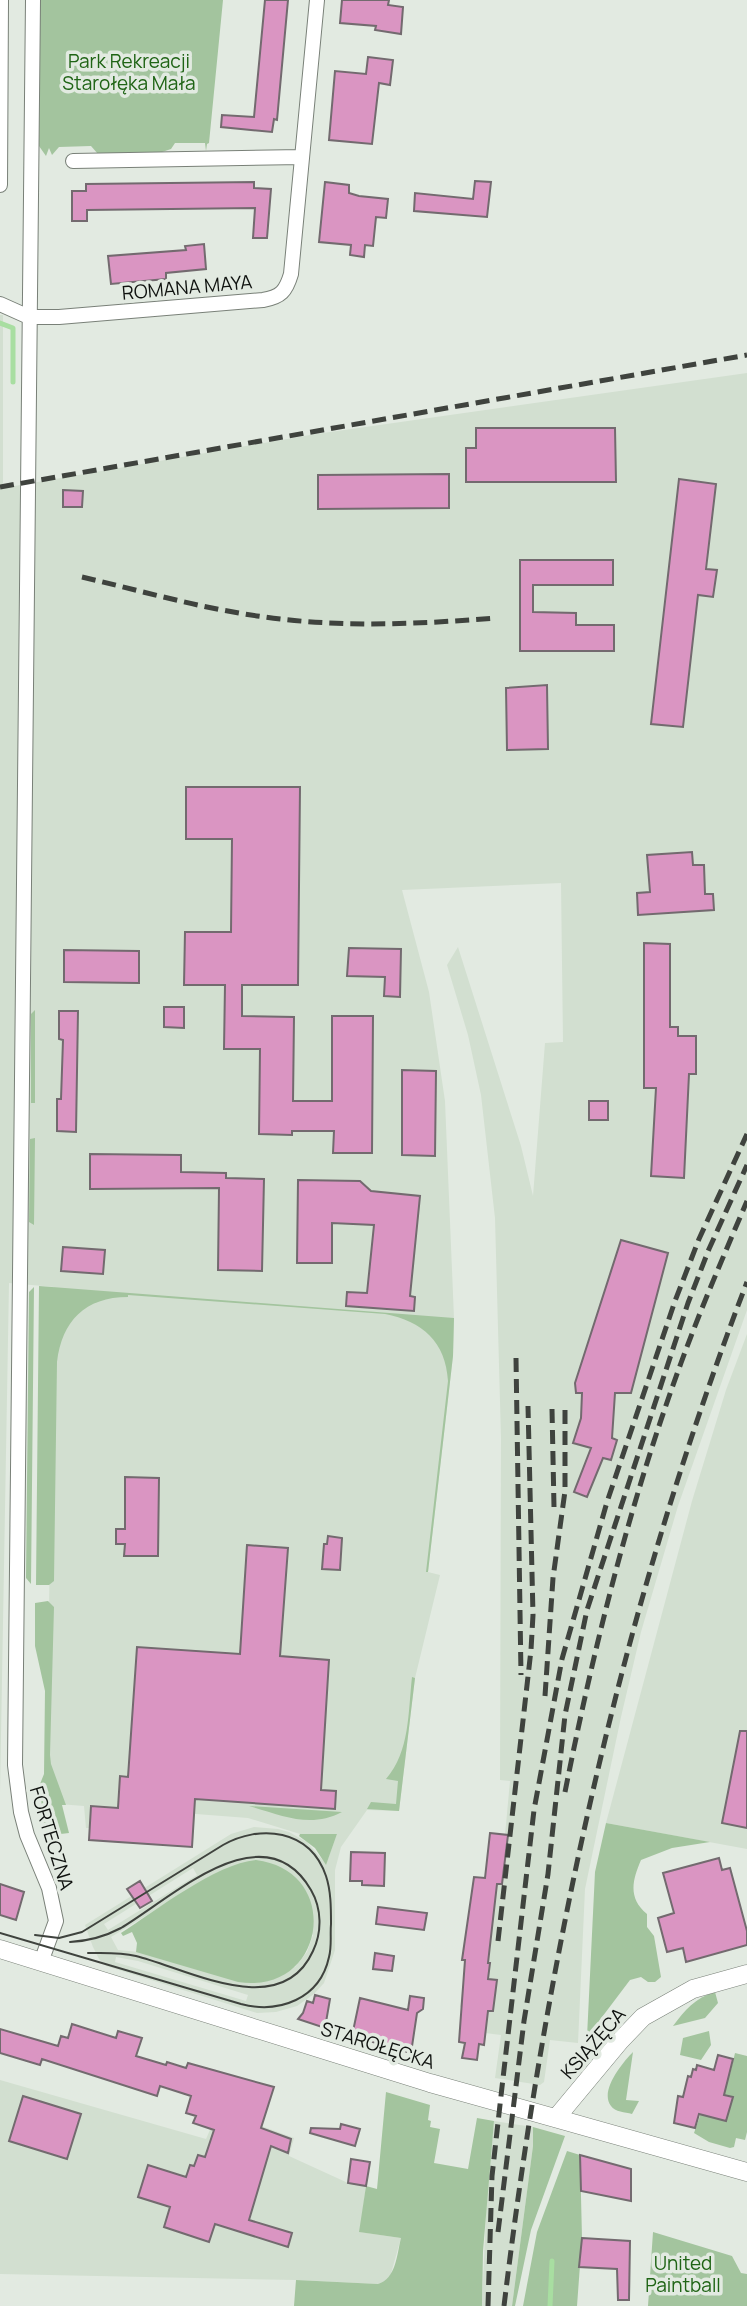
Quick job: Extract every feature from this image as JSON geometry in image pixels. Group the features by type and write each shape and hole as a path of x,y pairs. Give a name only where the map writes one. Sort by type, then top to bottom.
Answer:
{"street":[{"path":"0,185 1,0"},
{"name":"FORTECZNA","path":"33,0 15,1765 21,1812 49,1888 57,1921 41,1962"},
{"name":"ROMANA MAYA","path":"0,304 29,317 59,317 263,300 281,295 291,274 317,0"},
{"path":"73,161 302,157"},
{"name":"STAROŁĘCKA","path":"0,1949 430,2083 747,2172"},
{"name":"KSIĄŻĘCA","path":"556,2118 643,2017 686,1992 747,1974"}],"shaded area":[{"path":"0,315 3,315 3,488 316,434 747,373 747,1310 678,1506 641,1632 621,1717 585,1889 578,2043 550,2040 544,2082 540,2085 495,2078 501,2035 485,2033 488,2011 460,2007 464,1976 487,1979 497,1884 502,1884 508,1836 505,1835 510,1781 500,1780 501,1438 495,1218 481,1095 468,1035 447,965 458,947 521,1146 533,1196 545,1043 563,1042 561,883 402,890 429,992 445,1101 454,1318 453,1356 428,1572 440,1575 415,1678 399,1811 367,1810 341,1847 335,1870 335,1950 324,1983 297,2006 276,2012 257,2013 106,1966 93,1947 85,1925 231,1834 254,1827 289,1832 307,1842 326,1864 337,1834 300,1834 248,1818 92,1806 90,1828 86,1828 84,1806 46,1803 54,1287 9,1283 0,1793","holes":["193,1868 197,1875 108,1930 104,1924","218,1872 313,1935 307,1952 295,1967 118,1950 111,1937","116,1957 138,1961 248,1995 246,2001 115,1962"]},
{"path":"747,1334 747,1849 606,1823 692,1501 726,1390"},
{"path":"0,2080 206,2139 213,2123 256,2124 294,2138 289,2156 348,2183 366,2186 360,2232 401,2238 390,2277 378,2284 0,2274"},
{"path":"494,2121 533,2127 533,2146 512,2306 482,2306 487,2188"}],"green space":[{"name":"Park Rekreacji Starołęka Mała","path":"40,0 223,0 206,151 205,143 175,143 171,149 162,152 98,154 91,146 59,147 52,155 49,148 46,156 39,146"},
{"path":"35,1010 35,1103 31,1103 31,1014"},
{"path":"35,1138 34,1225 29,1222 30,1139"},
{"path":"39,1286 454,1318 453,1356 428,1572 448,1381 443,1355 430,1336 410,1322 385,1314 128,1295 99,1301 78,1314 70,1323 60,1347 57,1362 54,1581 49,1585 36,1585"},
{"path":"34,1287 31,1584 26,1578 29,1292"},
{"path":"48,1601 54,1607 50,1755 66,1805 62,1805 69,1833 44,1836 40,1784 44,1774 45,1691 35,1646 35,1603"},
{"path":"412,1677 415,1678 399,1811 367,1809 371,1802 396,1804 398,1781 386,1779 404,1744"},
{"path":"249,1806 342,1812 330,1817 307,1820"},
{"path":"606,1823 710,1842 672,1848 641,1860 635,1875 634,1895 647,1914 647,1927 654,1936 661,1977 655,1982 648,1982 641,1977 630,1980 587,2037 595,1872"},
{"path":"337,1834 326,1865 315,1848 299,1836"},
{"path":"256,1860 284,1869 303,1886 312,1907 313,1930 306,1952 290,1970 268,1981 238,1982 136,1952 137,1943 132,1932 123,1936 121,1933 205,1879 240,1863"},
{"path":"715,1992 718,2003 705,2018 673,2026 691,2005"},
{"path":"709,2031 711,2045 701,2060 680,2055 683,2038"},
{"path":"633,2052 626,2100 639,2101 632,2114 613,2108 608,2100 608,2093 614,2077"},
{"path":"735,2053 747,2056 747,2132 745,2140 736,2138 734,2147 730,2148 709,2142 694,2133 716,2070 730,2074"},
{"path":"386,2092 430,2105 430,2127 440,2129 434,2163 468,2169 477,2118 494,2121 483,2251 482,2306 294,2306 296,2280 378,2284 389,2277 392,2271 401,2238 359,2232 366,2186 377,2189"},
{"path":"533,2127 565,2136 531,2230 515,2306 512,2306 533,2146"},
{"path":"567,2151 580,2155 582,2238 577,2306 523,2306 537,2232"},
{"name":"United Paintball","path":"653,2232 732,2256 741,2273 747,2274 747,2306 648,2306"}],"building":[{"path":"265,0 288,0 277,120 274,119 272,132 221,127 222,115 254,117"},
{"path":"342,0 389,0 388,5 403,7 401,34 375,30 376,26 340,23"},
{"path":"368,57 393,60 390,85 379,83 372,144 329,140 335,71 366,74"},
{"path":"475,181 491,182 487,217 414,211 415,193 473,199"},
{"path":"254,182 254,188 271,189 267,238 253,238 255,208 87,210 87,221 72,221 72,191 86,191 86,184"},
{"path":"325,182 349,185 349,193 359,196 388,199 386,218 376,217 373,246 365,245 364,257 350,255 351,245 319,242"},
{"path":"204,244 206,269 166,273 166,279 111,284 108,256 186,250 185,246"},
{"path":"476,428 615,428 616,482 466,482 466,448 476,448"},
{"path":"449,474 449,508 318,509 318,475"},
{"path":"679,479 716,484 706,569 717,570 713,597 698,595 683,727 651,724"},
{"path":"63,490 83,491 82,507 63,507"},
{"path":"520,560 613,560 613,585 533,585 533,612 576,613 576,625 614,625 614,651 520,651"},
{"path":"547,685 548,749 507,750 506,688"},
{"path":"186,787 300,787 298,985 242,985 242,1016 294,1017 293,1101 332,1101 332,1016 373,1016 372,1153 333,1153 334,1131 292,1131 292,1135 259,1134 260,1049 224,1049 225,985 184,985 185,932 231,932 232,839 186,839"},
{"path":"692,852 693,865 704,865 705,894 713,894 714,910 638,915 637,893 650,892 647,855"},
{"path":"644,943 670,944 670,1027 678,1027 678,1036 696,1036 696,1074 689,1074 684,1178 651,1176 656,1088 644,1088"},
{"path":"349,948 401,949 400,997 384,996 385,977 347,976"},
{"path":"64,950 139,951 139,983 64,982"},
{"path":"164,1007 184,1007 184,1028 164,1027"},
{"path":"59,1011 78,1011 76,1132 57,1131 57,1099 61,1099 63,1040 59,1039"},
{"path":"402,1070 436,1071 435,1156 402,1155"},
{"path":"589,1101 608,1101 608,1120 589,1120"},
{"path":"90,1154 181,1155 181,1172 226,1173 226,1178 264,1179 262,1271 218,1270 219,1188 90,1189"},
{"path":"298,1180 360,1181 371,1191 420,1196 410,1296 415,1297 414,1311 346,1306 347,1292 367,1293 374,1225 332,1223 332,1263 297,1263"},
{"path":"621,1240 668,1253 631,1393 615,1393 612,1438 617,1440 611,1460 603,1458 587,1497 574,1492 591,1448 573,1443 581,1418 582,1393 576,1393 575,1383"},
{"path":"63,1247 105,1250 103,1274 61,1271"},
{"path":"125,1477 159,1478 158,1556 124,1556 125,1544 116,1544 116,1529 125,1529"},
{"path":"328,1536 342,1538 340,1570 322,1569 324,1544 327,1544"},
{"path":"247,1545 288,1548 280,1656 329,1660 321,1790 336,1791 335,1809 195,1799 192,1847 89,1840 91,1806 118,1808 120,1776 128,1777 137,1647 240,1654"},
{"path":"740,1731 747,1731 747,1828 722,1823"},
{"path":"490,1833 508,1835 502,1884 497,1884 488,1963 488,1979 497,1980 493,2011 488,2011 484,2045 479,2044 477,2060 462,2058 465,2043 459,2042 465,1960 462,1960 474,1877 485,1878"},
{"path":"351,1852 385,1853 384,1886 362,1885 362,1881 350,1881"},
{"path":"719,1858 722,1870 730,1868 747,1931 747,1945 686,1962 683,1948 667,1952 658,1918 674,1913 663,1873"},
{"path":"140,1881 152,1901 140,1908 127,1889"},
{"path":"0,1884 24,1892 16,1920 0,1915"},
{"path":"378,1907 427,1913 424,1930 376,1924"},
{"path":"375,1953 394,1956 392,1971 373,1969"},
{"path":"315,1995 330,1999 325,2028 298,2019 307,2001 313,2003"},
{"path":"410,1996 424,1998 423,2009 417,2013 411,2053 352,2036 360,1998 408,2010"},
{"path":"72,2024 116,2038 118,2031 142,2038 136,2056 186,2068 188,2063 274,2087 261,2128 291,2139 288,2153 271,2146 249,2220 292,2233 288,2247 215,2224 209,2242 164,2227 170,2207 138,2197 148,2165 186,2177 190,2165 194,2166 198,2155 205,2157 214,2130 193,2123 196,2116 186,2113 191,2096 160,2086 157,2096 42,2059 40,2065 0,2053 0,2029 58,2046 61,2036 68,2038"},
{"path":"718,2055 733,2059 724,2095 733,2097 726,2121 699,2114 695,2128 674,2123 678,2096 683,2097 688,2076 691,2077 697,2065 714,2070"},
{"path":"23,2096 81,2114 67,2159 9,2141"},
{"path":"341,2124 360,2129 355,2146 310,2133 311,2128 340,2129"},
{"path":"580,2155 631,2169 631,2201 581,2191"},
{"path":"351,2159 370,2162 366,2186 348,2183"},
{"path":"582,2238 630,2241 629,2300 618,2300 617,2269 579,2267"}],"waterway":[{"path":"0,323 13,328 13,382"},
{"path":"550,2306 552,2261"}],"tram line":[{"path":"0,1933 241,2004 270,2007 283,2005 307,1993 324,1971 331,1945 329,1888 318,1860 308,1848 282,1835 252,1834 223,1845 82,1932 59,1938 35,1935"},
{"path":"70,1942 84,1941 115,1931 191,1881 218,1867 244,1859 269,1858 291,1867 311,1890 319,1913 319,1928 313,1951 298,1972 279,1984 257,1987 232,1985 136,1956 88,1953"}],"railway":[{"path":"0,487 747,355"},
{"path":"82,577 219,609 323,623 380,624 496,618"},
{"path":"488,2306 492,2176 502,2087 534,1810 562,1659 607,1502 675,1301 699,1239 747,1134"},
{"path":"498,2232 524,2021 548,1874 565,1715 587,1610 688,1303 747,1165"},
{"path":"565,1792 601,1629 645,1468 689,1342 747,1201"},
{"path":"504,2306 542,2045 594,1786 662,1531 702,1406 747,1282"},
{"path":"516,1358 521,1675"},
{"path":"498,1941 533,1615 528,1406"},
{"path":"552,1409 554,1507"},
{"path":"545,1696 553,1578 565,1491 565,1410"}]}
